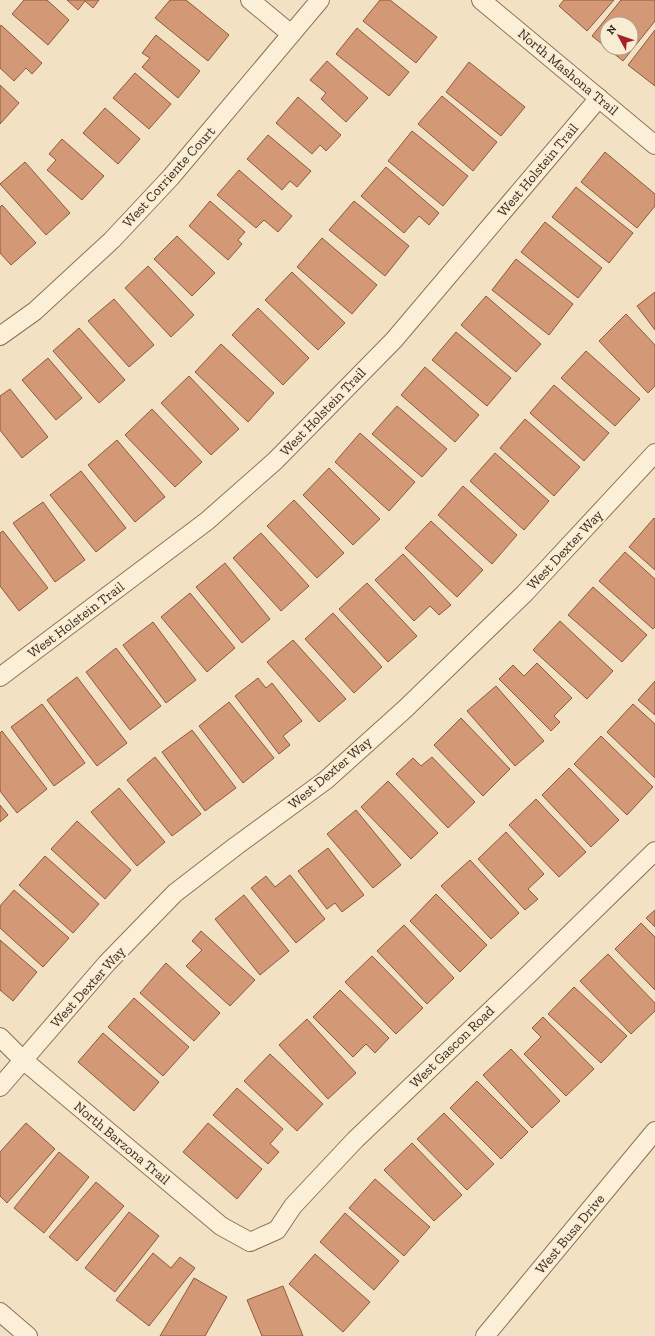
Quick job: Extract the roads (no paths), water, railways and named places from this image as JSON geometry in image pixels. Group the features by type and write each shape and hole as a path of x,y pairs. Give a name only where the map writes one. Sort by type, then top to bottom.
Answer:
{"street":[{"path":"250,0 291,34"},
{"name":"West Corriente Court","path":"0,336 35,311 112,240 171,177 320,0"},
{"name":"North Mashona Trail","path":"489,3 655,145"},
{"name":"West Holstein Trail","path":"0,677 207,521 275,461 394,340 599,98"},
{"name":"West Dexter Way","path":"0,1087 107,963 175,893 326,780 405,709 524,594 655,452"},
{"name":"West Gascon Road","path":"250,1242 277,1230 293,1206 355,1140 529,974 655,850"},
{"name":"North Barzona Trail","path":"0,1037 22,1060 221,1226 250,1242"},
{"name":"West Busa Drive","path":"485,1336 655,1131"},
{"path":"0,1312 28,1336"}]}
